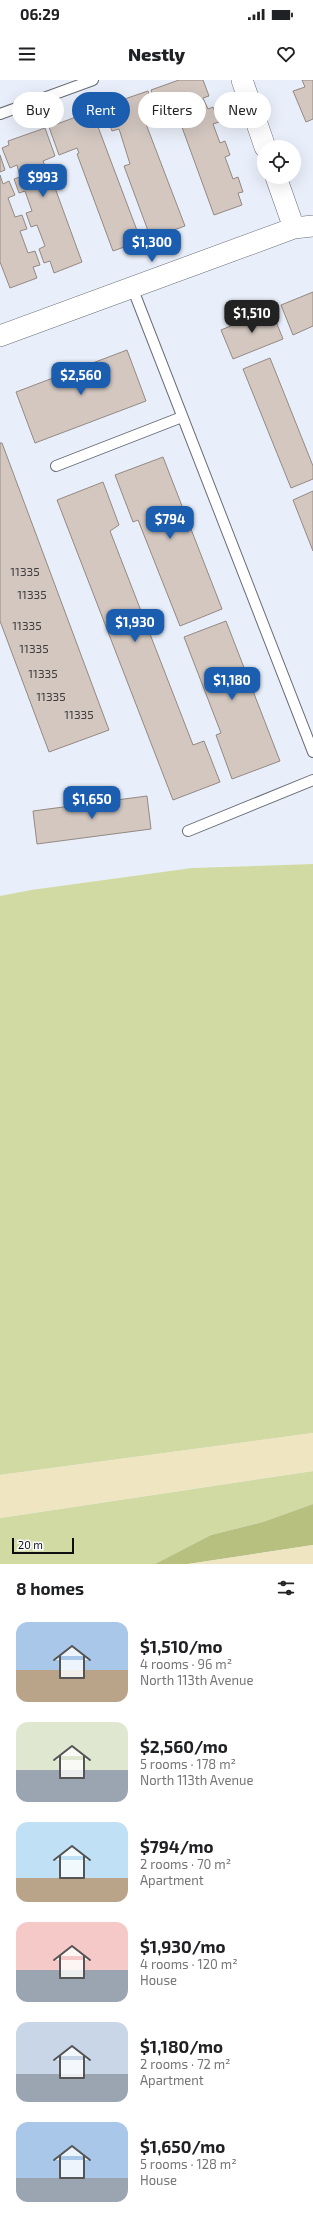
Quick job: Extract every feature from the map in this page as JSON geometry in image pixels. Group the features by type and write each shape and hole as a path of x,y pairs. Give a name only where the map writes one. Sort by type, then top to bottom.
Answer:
{"street":[{"path":"242,80 263,140"},
{"path":"0,336 132,287 303,227 280,184"}],"lane":[{"path":"0,114 93,80"},
{"path":"132,287 313,752"},
{"path":"56,466 182,417"},
{"path":"188,831 313,780"}],"green space":[{"path":"313,864 313,1433 0,1475 0,896 31,890 192,868"},
{"path":"313,1471 313,1504 263,1522 211,1535 155,1564 0,1564 0,1518"},
{"path":"313,1504 313,1545 188,1564 155,1564 211,1535 263,1522"}],"sand":[{"path":"313,1433 313,1471 0,1518 0,1475"},
{"path":"313,1545 313,1564 188,1564"}],"building":[{"path":"179,80 203,80 209,96 206,97 206,92 152,92 151,90"},
{"path":"302,80 313,80 313,119 306,122 293,91 305,87"},
{"path":"138,94 138,128 148,128 185,226 157,236 156,234 150,236 124,166 130,164 119,129 112,131 111,128 130,128 130,97"},
{"path":"206,105 208,109 213,107 214,128 220,143 225,141 230,155 225,157 233,179 238,177 243,192 238,193 242,205 214,215 182,128 206,128"},
{"path":"72,118 72,128 98,128 141,241 113,251 77,154 79,153 77,148 59,155 49,128 64,128 64,121"},
{"path":"45,128 55,156 43,161 45,166 47,166 82,262 54,273 50,261 44,263 39,249 45,246 37,225 31,227 26,213 32,211 25,191 19,193 14,179 20,177 17,165 10,168 2,148 9,145 8,141"},
{"path":"0,155 5,170 0,172"},
{"path":"0,175 3,184 9,181 15,195 8,198 15,217 22,215 27,229 20,231 28,253 35,251 40,265 33,267 37,278 10,288 0,262"},
{"path":"313,292 313,326 293,335 281,305"},
{"path":"271,309 283,339 233,359 221,330"},
{"path":"127,350 146,401 35,443 16,392"},
{"path":"270,358 313,466 313,479 291,488 243,369"},
{"path":"0,443 2,443 109,730 49,752 0,621"},
{"path":"163,457 222,609 180,626 138,520 133,522 115,475"},
{"path":"103,482 119,525 110,531 193,745 204,741 220,782 173,800 57,500"},
{"path":"313,491 313,551 293,500"},
{"path":"226,621 280,761 232,779 216,735 221,733 184,637"},
{"path":"147,796 151,829 37,844 33,811"}]}
